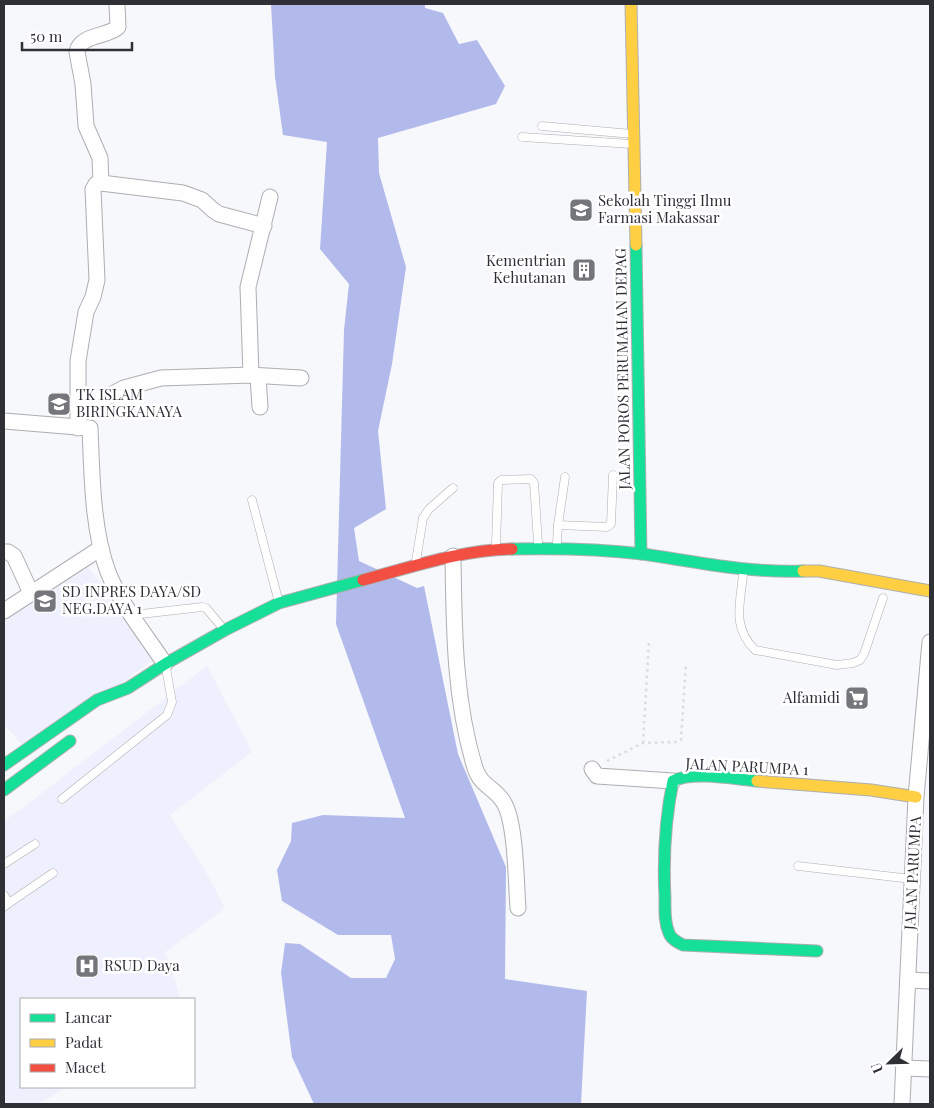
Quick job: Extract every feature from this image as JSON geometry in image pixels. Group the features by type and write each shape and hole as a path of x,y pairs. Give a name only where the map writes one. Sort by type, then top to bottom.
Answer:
{"main road":[{"name":"JALAN POROS PERUMAHAN DEPAG","path":"631,4 641,554"},
{"path":"5,760 97,700 128,688 165,664 225,630 279,603 453,556 496,549 539,548 641,554 743,570 819,571 930,591"},
{"path":"783,572 809,583"},
{"path":"112,707 128,688"},
{"path":"4,790 83,732"},
{"name":"JALAN PARUMPA 1","path":"818,952 683,945 674,941 668,934 664,840 673,781 681,777 703,777 871,790 916,797"}],"street":[{"path":"100,183 100,158 86,126 82,78 77,52 81,44 99,35 116,30 118,27 117,4"},
{"path":"78,428 78,361 86,312 96,288 97,252 94,188 100,183 183,193 202,200 219,214 264,226"},
{"path":"260,407 255,376 248,287 270,197"},
{"path":"78,398 107,397 124,388 161,378 255,376 300,378"},
{"path":"4,421 90,428 95,502 101,548 109,574 132,615 165,664"},
{"path":"4,611 101,548"},
{"path":"4,552 14,556 30,593"},
{"path":"453,556 456,657 464,723 480,779 500,796 508,812 513,843 518,908"},
{"name":"JALAN PARUMPA","path":"902,1104 916,797 930,642"},
{"path":"592,768 596,776 673,781"},
{"path":"908,980 930,982"},
{"path":"904,1068 930,1069"}],"lane":[{"path":"542,126 634,139"},
{"path":"522,137 634,139"},
{"path":"558,526 607,527 610,524 613,475"},
{"path":"557,548 565,477"},
{"path":"496,549 498,483 500,480 532,479 534,483 539,548"},
{"path":"412,566 423,518 429,509 453,488"},
{"path":"252,500 279,603"},
{"path":"743,570 738,622 748,644 755,650 837,665 853,663 860,660 864,654 883,598"},
{"path":"132,615 202,607 206,608 225,630"},
{"path":"62,799 167,715 172,702 165,664"},
{"path":"4,864 35,844"},
{"path":"798,866 912,879"},
{"path":"4,895 6,905 53,873"}],"path":[{"path":"643,743 649,641"},
{"path":"592,768 643,743 676,742 681,740 686,664"}],"shaded area":[{"path":"84,562 159,656 27,751 4,724 4,616"},
{"path":"207,666 252,752 170,815 207,874 224,906 222,911 165,952 180,998 20,998 20,1088 65,1088 38,1104 4,1104 4,821"}],"water":[{"path":"271,4 425,4 425,8 443,13 459,44 477,40 505,86 496,104 378,138 379,173 406,267 392,364 378,431 386,509 354,528 359,561 417,588 424,586 458,754 506,867 505,979 587,991 581,1104 314,1104 292,1057 281,973 285,943 300,944 351,978 386,978 395,959 391,935 338,935 282,901 277,870 291,841 292,823 323,815 405,818 336,624 344,330 349,284 320,249 327,142 283,135 275,77"}],"traffic: fast":[{"path":"636,245 641,554"},
{"path":"512,549 610,551 742,569 803,571"},
{"path":"4,765 97,700 128,688 165,664 225,630 279,603 363,580"},
{"path":"4,790 70,741"},
{"path":"757,781 702,776 691,776 673,781 666,825 665,911 667,929 673,939 683,945 817,951"}],"traffic: slow":[{"path":"631,4 636,245"},
{"path":"803,571 819,571 930,591"},
{"path":"757,781 871,790 916,797"}],"traffic: jam":[{"path":"363,580 474,552 512,549"}],"place":[{"name":"Sekolah Tinggi Ilmu Farmasi Makassar","path":"581,210"},
{"name":"Kementrian Kehutanan","path":"584,270"},
{"name":"TK ISLAM BIRINGKANAYA","path":"59,404"},
{"name":"SD INPRES DAYA/SD NEG.DAYA 1","path":"45,601"},
{"name":"Alfamidi","path":"857,698"},
{"name":"RSUD Daya","path":"87,966"}]}
